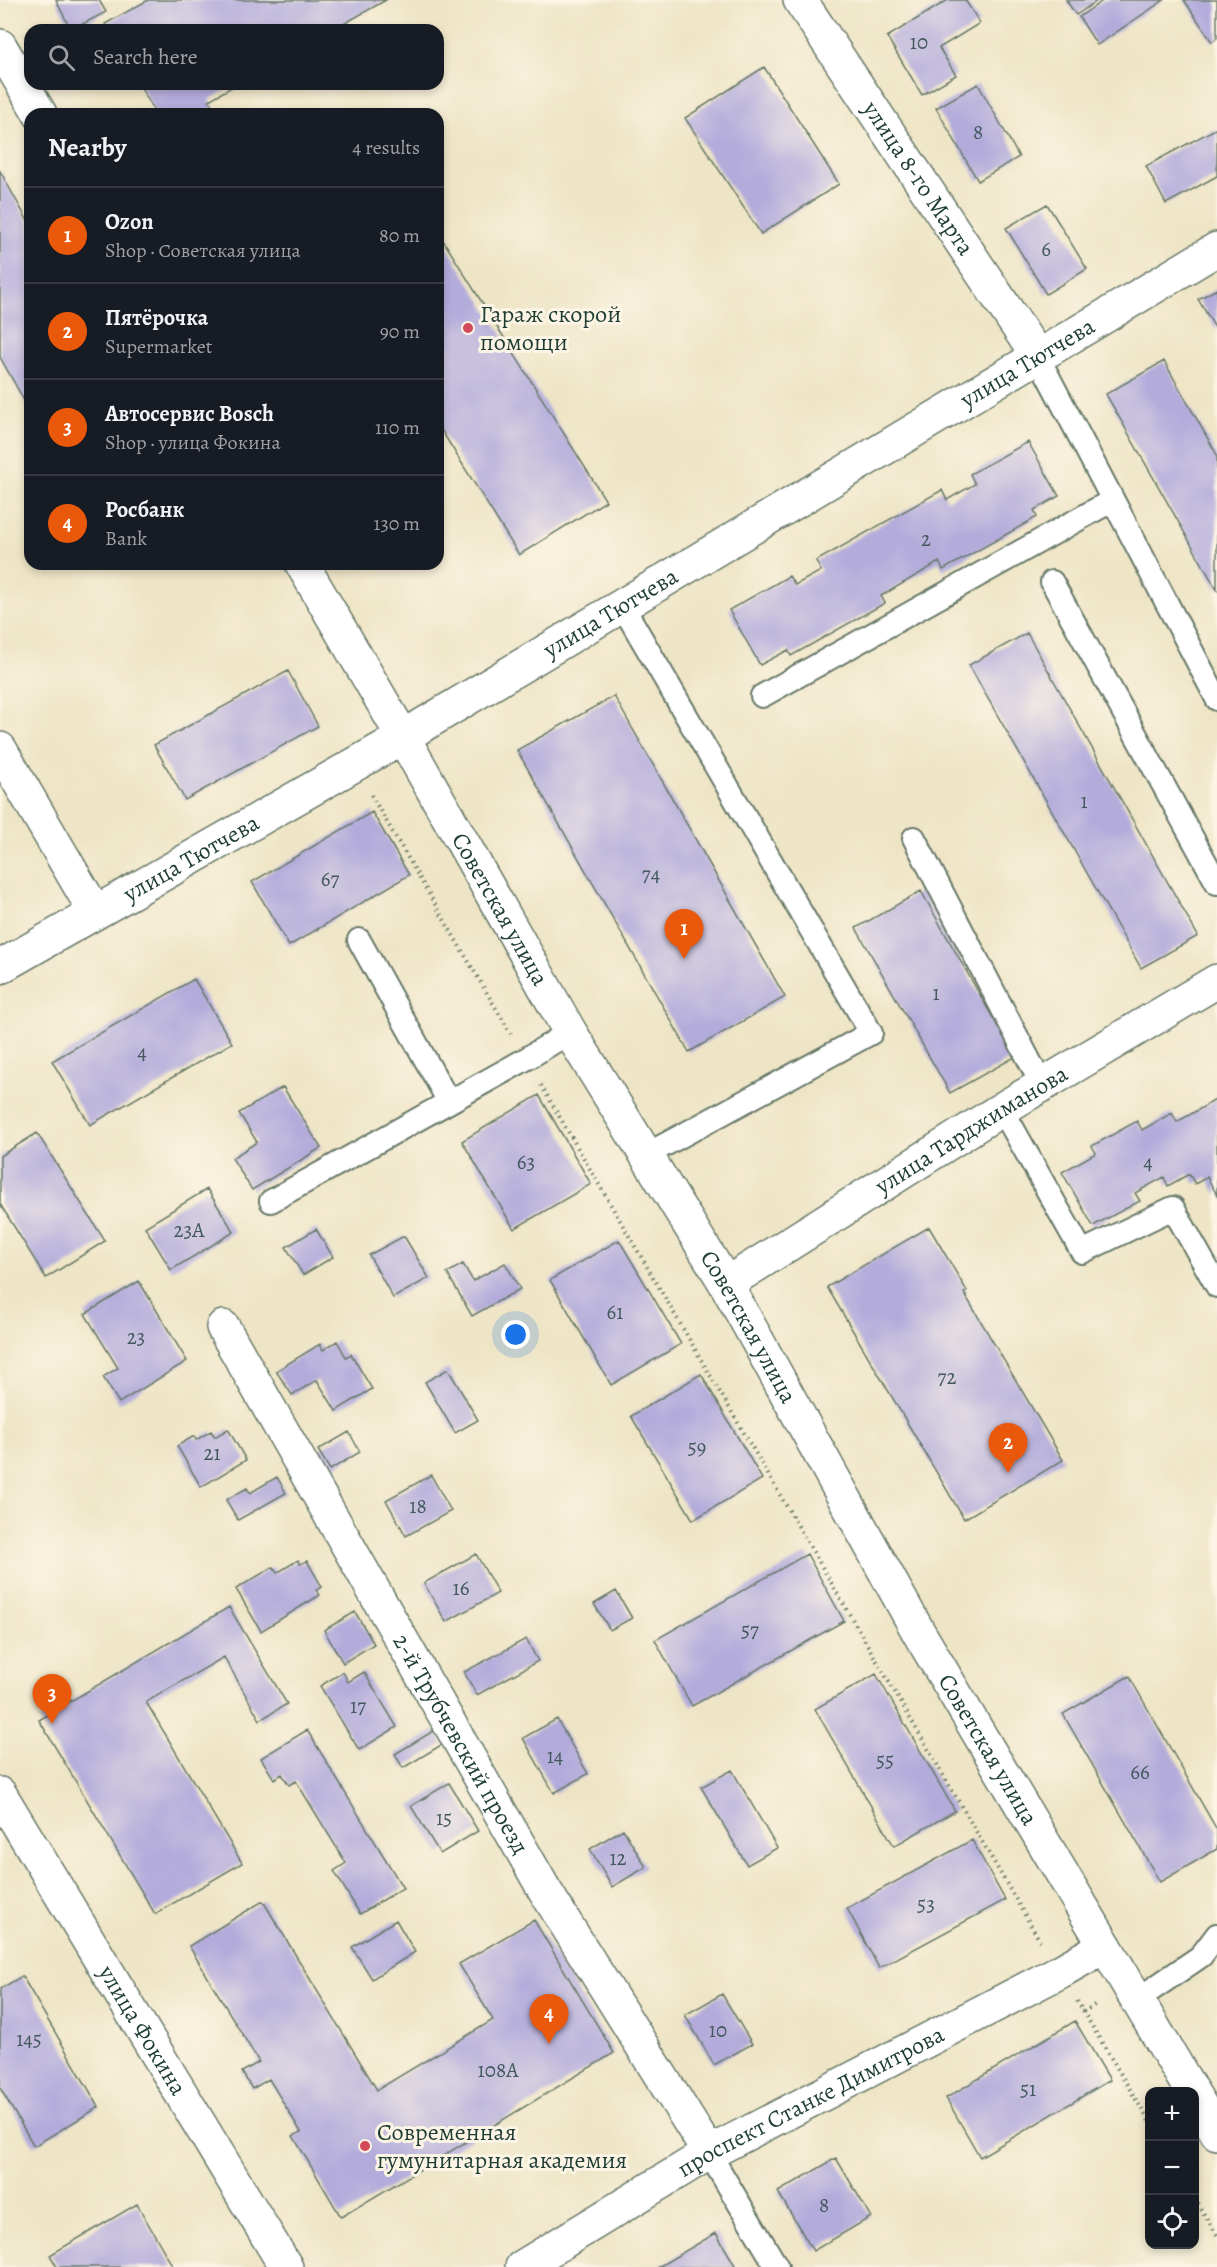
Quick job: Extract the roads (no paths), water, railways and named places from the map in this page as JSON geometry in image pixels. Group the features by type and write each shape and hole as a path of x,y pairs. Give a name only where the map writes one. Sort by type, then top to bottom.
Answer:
{"street":[{"name":"улица 8-го Марта","path":"800,0 1038,357"},
{"path":"0,46 24,87"},
{"path":"26,90 36,108"},
{"name":"улица Тютчева","path":"3,959 95,912 403,737 1217,249"},
{"name":"Советская улица","path":"306,570 570,1032 726,1284 919,1633 1189,2087"},
{"path":"0,749 95,912"},
{"name":"улица Тарджиманова","path":"726,1284 1002,1109 1217,981"},
{"name":"2-й Трубчевский проезд","path":"223,1327 544,1889 709,2153"},
{"name":"улица Фокина","path":"0,1794 286,2267"},
{"name":"проспект Станке Димитрова","path":"522,2267 709,2153 1105,1946"},
{"name":"Советская улица","path":"1199,2103 1217,2133"}],"lane":[{"path":"1038,357 1217,699"},
{"path":"762,696 1113,500"},
{"path":"1052,582 1217,883"},
{"path":"622,605 871,1033 646,1155"},
{"path":"914,838 1042,1085"},
{"path":"359,940 449,1102"},
{"path":"271,1201 526,1059 570,1032"},
{"path":"1002,1109 1082,1252 1173,1208 1217,1286"},
{"path":"1138,1999 1201,1956 1217,1935"},
{"path":"709,2153 777,2267"}],"place":[{"name":"Гараж скорой помощи","path":"468,328"},
{"name":"Ozon","path":"684,959"},
{"name":"Пятёрочка","path":"1008,1473"},
{"name":"Автосервис Bosch","path":"52,1724"},
{"name":"Росбанк","path":"549,2044"},
{"name":"Современная гумунитарная академия","path":"365,2146"}]}
